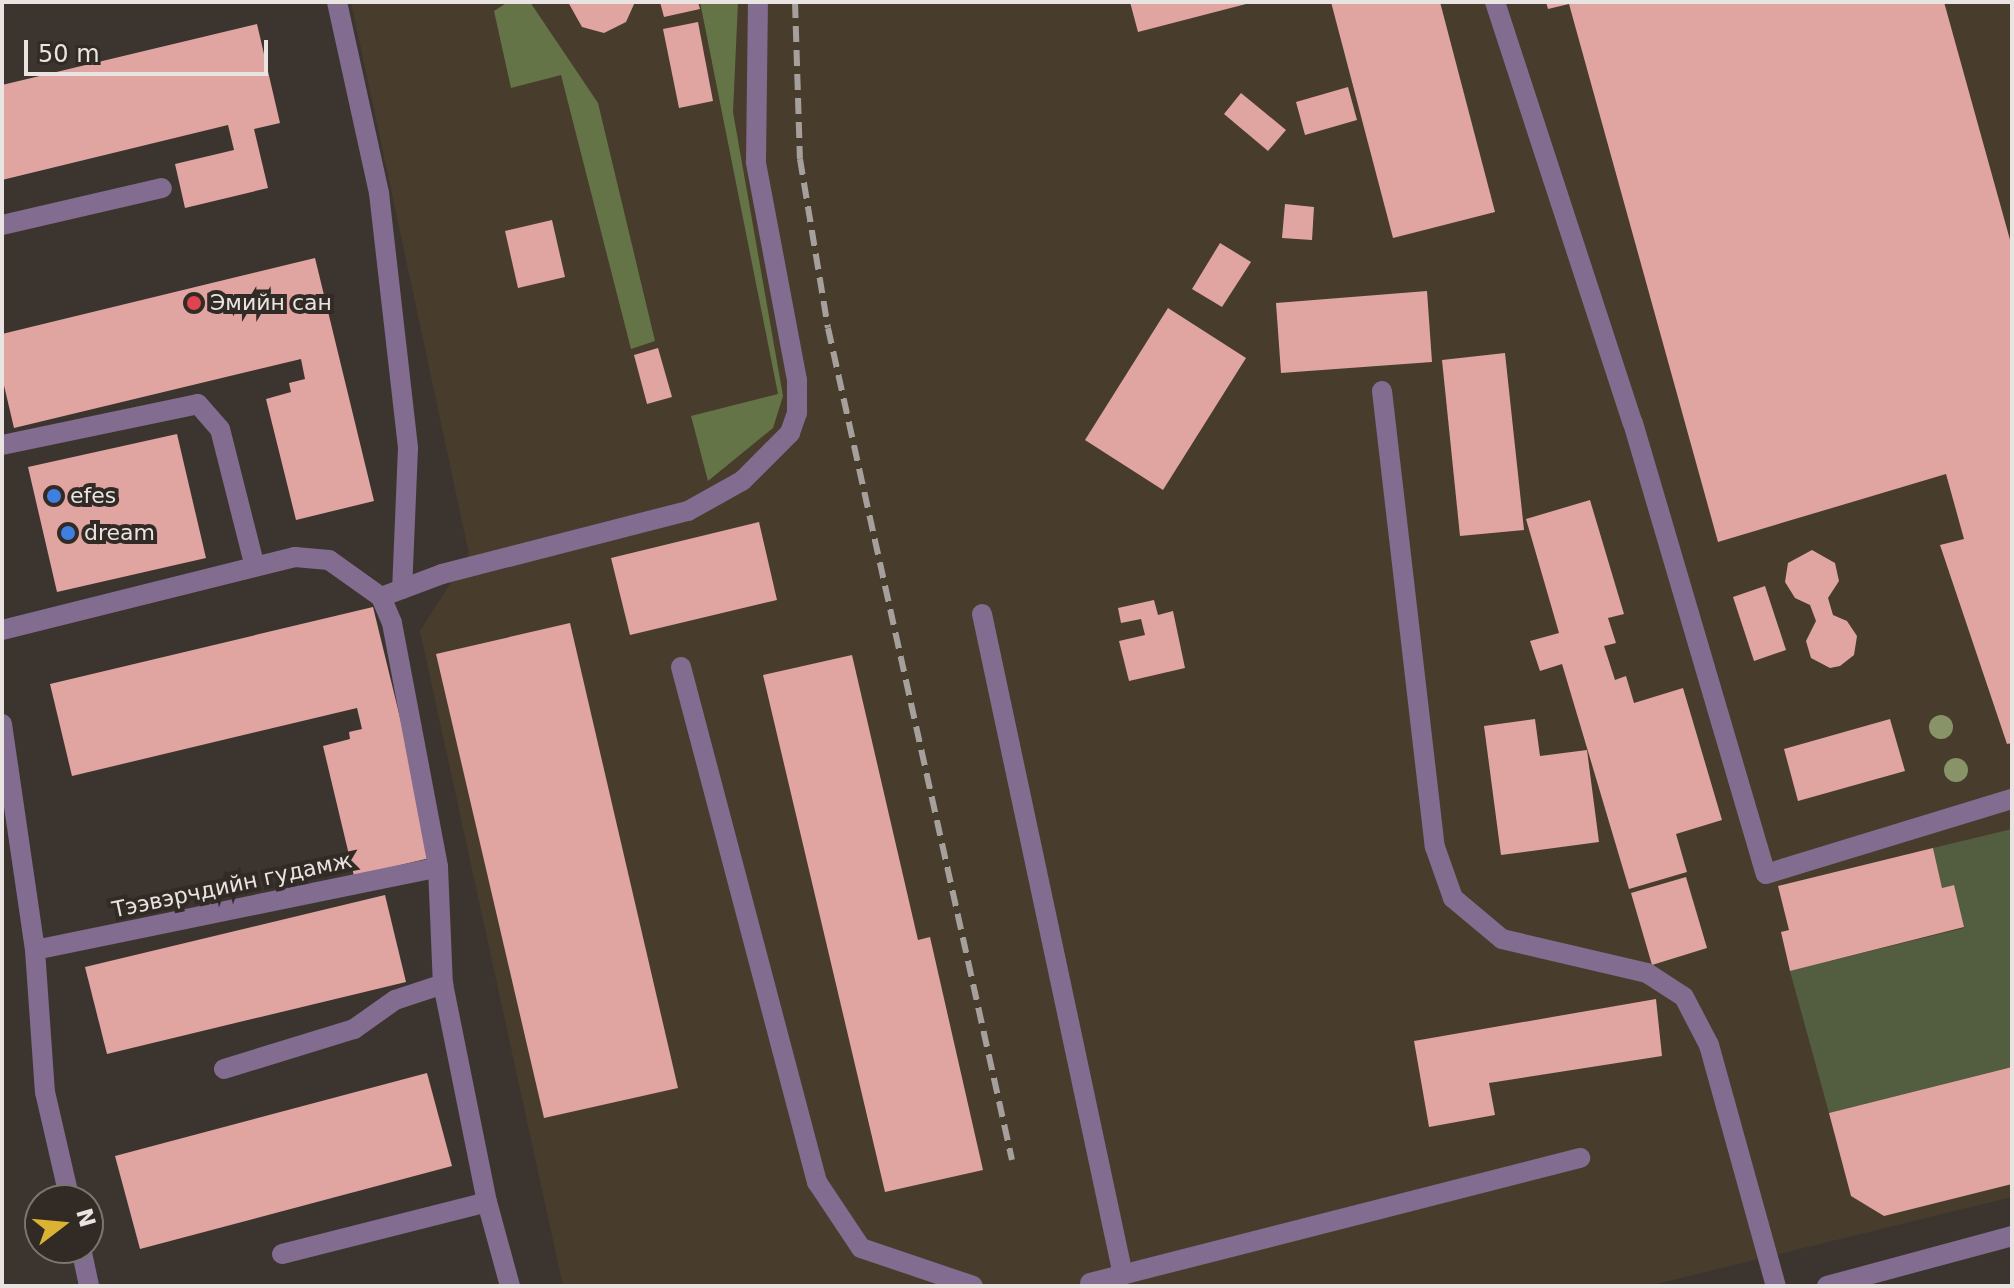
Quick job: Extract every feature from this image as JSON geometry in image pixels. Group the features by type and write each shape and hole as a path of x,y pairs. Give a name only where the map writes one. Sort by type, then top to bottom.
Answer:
{"street":[{"path":"337,2 379,193 408,448 402,589"},
{"path":"381,597 688,511 742,481 790,433 797,413 797,380 756,162 758,2"},
{"path":"1495,2 1633,423 1766,874 2012,799"},
{"path":"2,225 162,188"},
{"path":"1382,391 1435,847 1453,898 1502,939 1647,973 1684,997 1709,1045 1776,1286"},
{"path":"2,445 198,404 220,429 255,567"},
{"path":"2,630 295,557 329,560 381,597 392,623 438,867 443,984 487,1202 510,1286"},
{"path":"982,614 1123,1275"},
{"path":"681,667 817,1182 861,1248 973,1286"},
{"path":"2,724 35,950 45,1092 66,1184"},
{"name":"Тээвэрчдийн гудамж","path":"35,950 438,867"},
{"path":"224,1069 354,1029 395,1000 443,984"},
{"path":"1085,1285 1580,1158"},
{"path":"282,1254 487,1202"},
{"path":"1827,1286 2012,1236"},
{"path":"84,1264 89,1286"}],"shaded area":[{"path":"351,2 2012,2 2012,1197 1648,1286 563,1286 420,631 469,554"}],"green space":[{"path":"508,2 530,2 598,103 655,341 631,349 561,75 511,88 494,11"},
{"path":"700,2 738,2 733,112 783,396 773,428 708,481 691,416 778,394"},
{"path":"2012,829 2012,1067 1829,1113 1790,971 1964,928 1953,885 1942,888 1933,848"}],"building":[{"path":"568,2 635,2 626,22 604,33 582,27"},
{"path":"660,2 698,2 700,9 664,17"},
{"path":"1130,2 1250,2 1250,3 1138,32"},
{"path":"1331,2 1440,2 1495,212 1393,238"},
{"path":"1546,2 1944,2 2012,247 2012,743 2007,744 1940,545 1964,539 1946,474 1718,542 1569,4 1548,9"},
{"path":"698,22 713,101 679,108 663,29"},
{"path":"257,24 280,123 254,129 268,188 185,208 175,164 234,150 228,125 2,180 2,85"},
{"path":"1348,87 1357,120 1305,135 1296,102"},
{"path":"1241,93 1286,130 1268,151 1224,114"},
{"path":"1285,204 1314,207 1312,240 1282,238"},
{"path":"552,220 565,277 518,288 505,231"},
{"path":"1220,243 1251,262 1222,307 1192,289"},
{"path":"315,258 374,501 296,520 266,399 291,392 289,383 305,379 301,359 14,428 2,377 2,334"},
{"path":"1427,291 1432,362 1281,373 1276,303"},
{"path":"1168,308 1246,358 1163,490 1085,440"},
{"path":"658,348 672,397 647,404 634,355"},
{"path":"1505,353 1524,530 1460,536 1442,360"},
{"path":"177,434 206,558 57,592 28,467"},
{"path":"1590,500 1624,614 1608,618 1616,643 1604,646 1615,680 1626,676 1634,703 1683,688 1722,820 1676,834 1687,872 1629,889 1562,664 1540,671 1530,641 1559,633 1526,519"},
{"path":"759,522 777,600 630,635 611,558"},
{"path":"1812,550 1835,563 1839,581 1828,598 1833,615 1847,621 1857,636 1854,655 1840,666 1830,668 1811,658 1806,641 1816,621 1810,605 1795,598 1785,582 1788,563"},
{"path":"1765,586 1786,650 1754,661 1733,597"},
{"path":"1154,600 1158,615 1173,611 1185,668 1129,681 1119,641 1145,635 1141,619 1121,623 1118,608"},
{"path":"373,607 434,857 354,876 323,746 350,739 349,732 362,729 357,708 72,776 50,684"},
{"path":"570,623 678,1088 544,1118 436,654"},
{"path":"852,655 918,940 930,937 983,1170 885,1192 763,675"},
{"path":"1535,719 1540,756 1587,750 1599,842 1501,855 1484,726"},
{"path":"1890,719 1905,771 1798,801 1784,749"},
{"path":"1933,848 1942,888 1954,885 1964,927 1790,971 1781,932 1789,930 1778,886"},
{"path":"1686,877 1707,948 1652,965 1631,893"},
{"path":"385,895 406,982 107,1054 85,967"},
{"path":"1656,999 1662,1056 1489,1083 1495,1115 1429,1127 1414,1041"},
{"path":"2012,1067 2012,1184 1884,1216 1851,1196 1829,1113"},
{"path":"427,1073 452,1166 140,1249 115,1156"}],"railway":[{"path":"795,2 800,159 828,328 1012,1160"}],"place":[{"name":"Эмийн сан","path":"194,303"},
{"name":"efes","path":"54,496"},
{"name":"dream","path":"68,533"}]}
